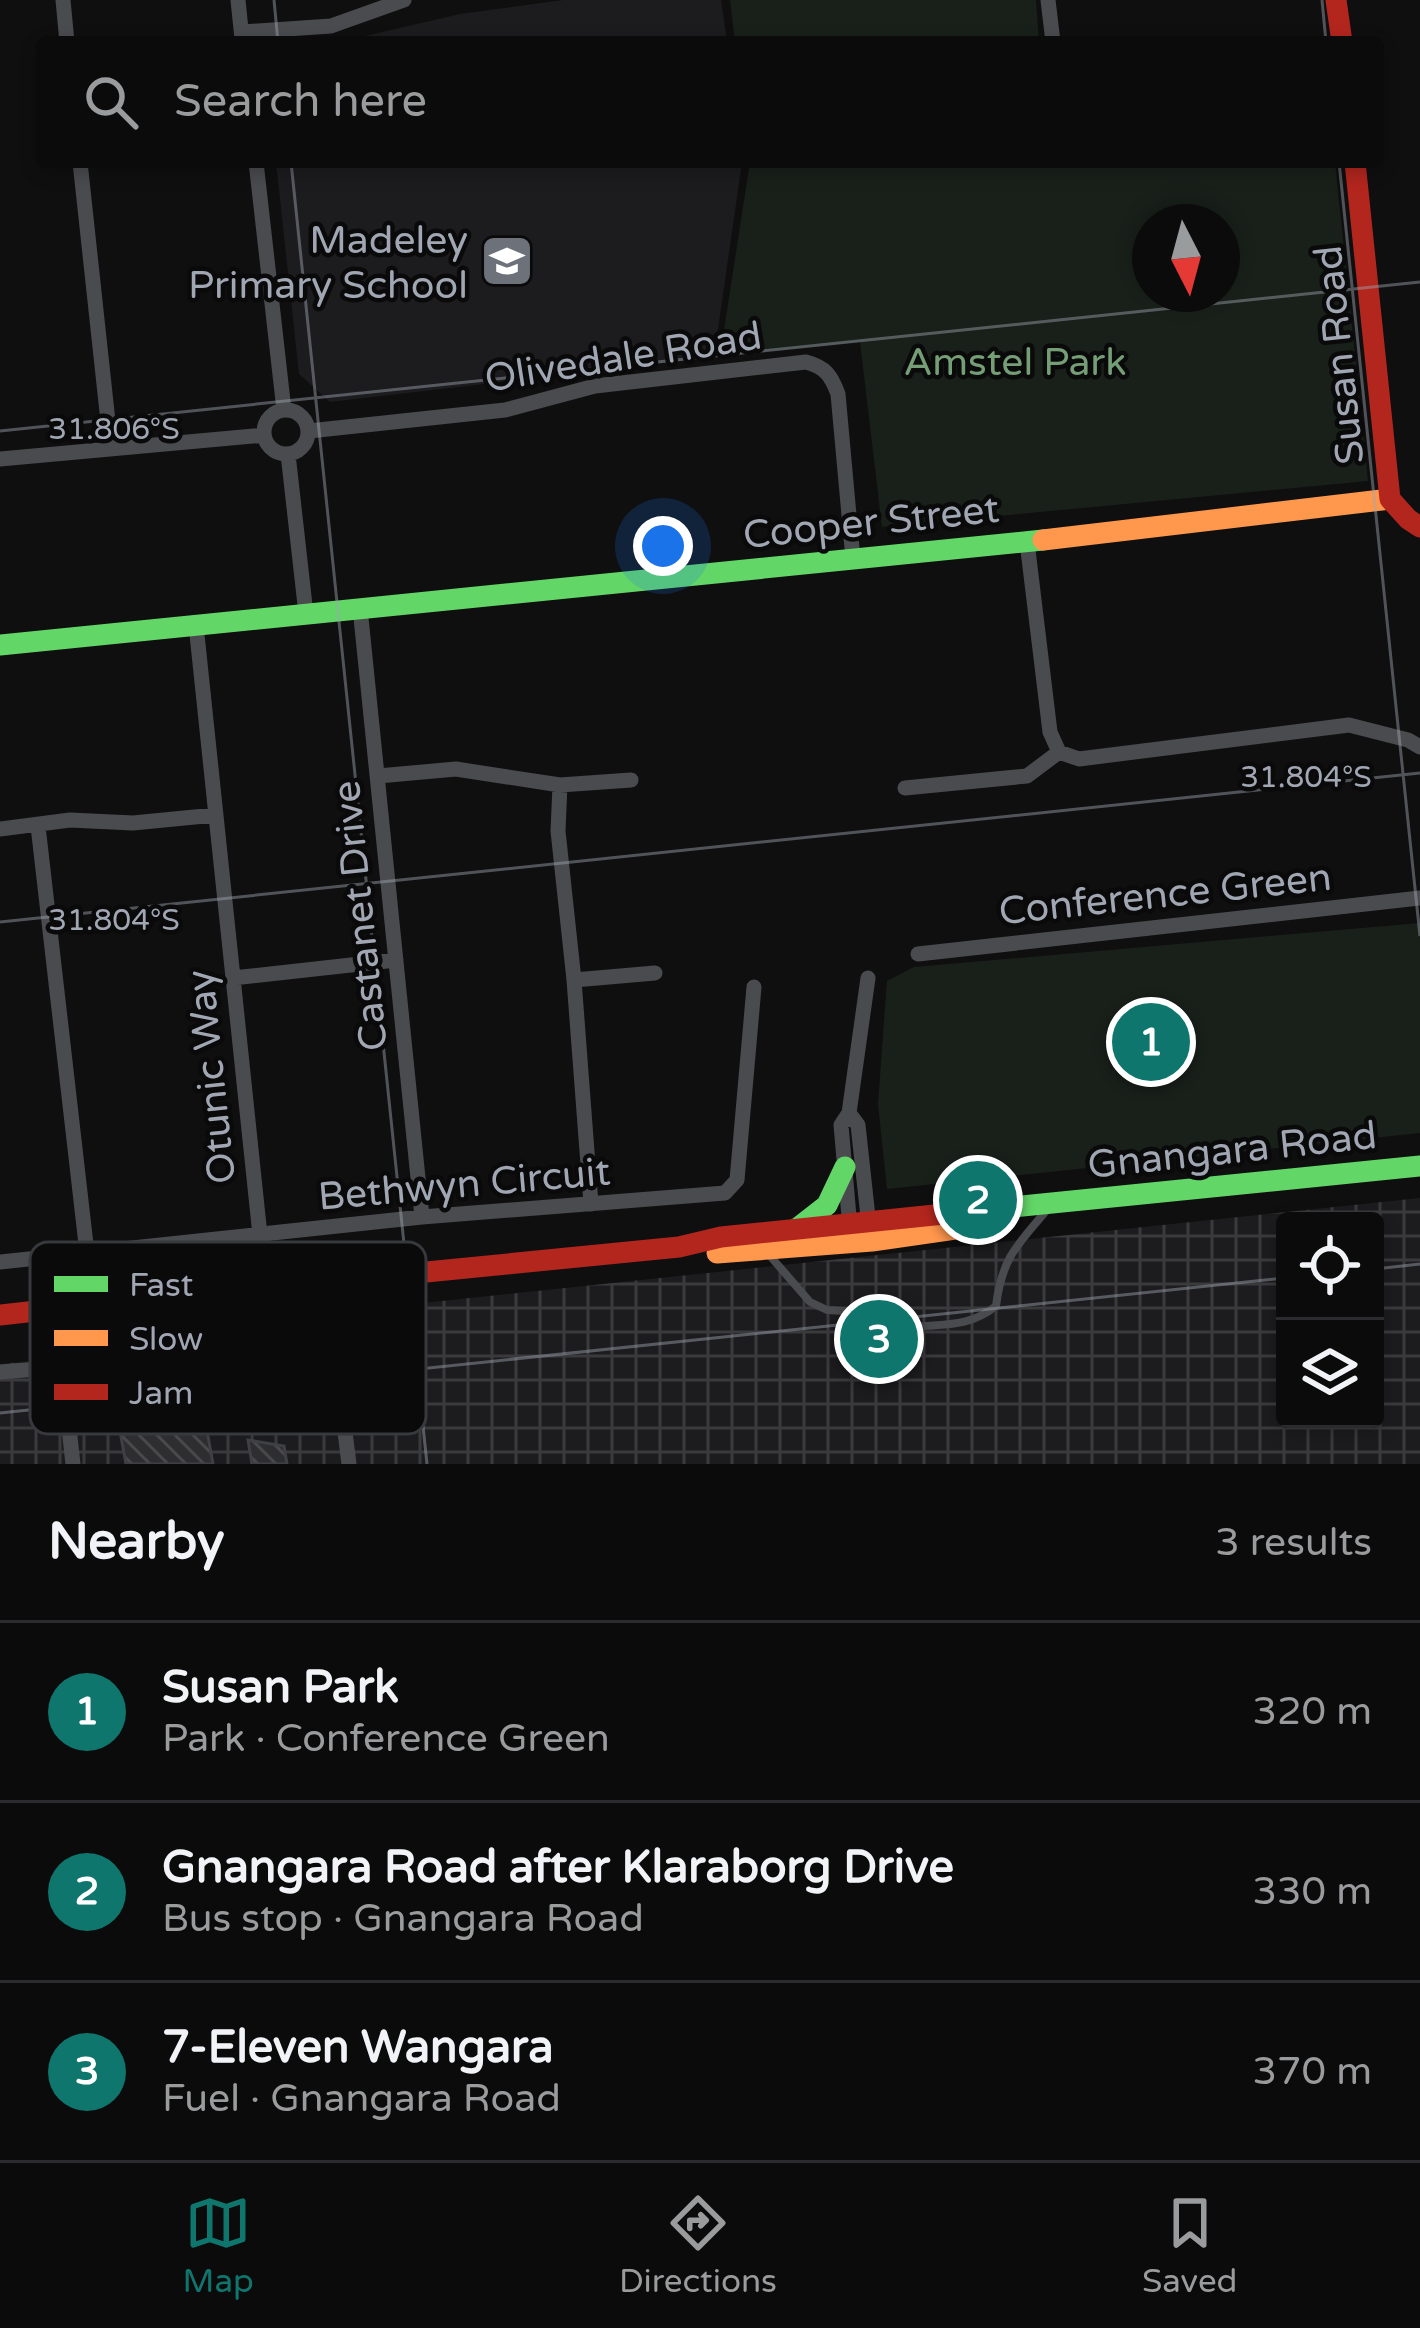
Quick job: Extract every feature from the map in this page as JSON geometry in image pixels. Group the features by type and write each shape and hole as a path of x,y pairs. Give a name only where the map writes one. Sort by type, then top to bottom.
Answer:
{"main road":[{"path":"1336,0 1341,36"},
{"name":"Susan Road","path":"1356,168 1390,499 1420,526"},
{"name":"Cooper Street","path":"0,645 1027,542 1390,499"},
{"name":"Gnangara Road","path":"679,1247 721,1253 766,1251 1013,1205 1420,1166"},
{"path":"793,1231 826,1205 844,1167"},
{"name":"Gnangara Road","path":"426,1272 793,1231 861,1233"},
{"name":"Gnangara Road","path":"0,1315 30,1312"}],"street":[{"path":"63,0 66,36"},
{"path":"238,0 242,36"},
{"path":"250,36 331,26 404,0"},
{"path":"1048,0 1051,36"},
{"path":"81,168 111,449"},
{"path":"257,168 284,410"},
{"name":"Olivedale Road","path":"309,431 505,410 595,386 806,362 823,367 838,394 853,559"},
{"path":"284,410 298,413 309,431 304,446 288,454 274,450 264,435 268,420 284,410"},
{"path":"0,459 264,435"},
{"path":"288,454 306,614"},
{"path":"1027,542 1049,732 1059,752 1079,759 1349,725 1408,740 1420,748"},
{"name":"Castanet Drive","path":"360,608 422,1217"},
{"name":"Otunic Way","path":"196,626 260,1235"},
{"path":"905,788 1027,776 1059,752"},
{"path":"378,776 456,770 560,785 631,780"},
{"path":"560,785 558,831 591,1204"},
{"path":"0,829 70,820 133,823 215,815"},
{"path":"38,826 86,1242"},
{"name":"Conference Green","path":"918,954 1420,898"},
{"path":"233,978 397,960"},
{"path":"574,980 656,973"},
{"path":"861,1233 844,1167 841,1125 848,1113 868,978"},
{"name":"Bethwyn Circuit","path":"193,1242 422,1217 725,1193 737,1180 754,987"},
{"path":"848,1113 858,1125 861,1233"},
{"name":"Bethwyn Circuit","path":"0,1262 30,1259"},
{"path":"0,1372 30,1369"},
{"path":"70,1434 73,1464"},
{"path":"345,1434 349,1464"}],"lane":[{"path":"766,1251 810,1302 827,1310 896,1314 913,1327 956,1324 980,1319 996,1306 1009,1255 1052,1204"}],"shaded area":[{"path":"563,0 721,0 726,36 365,36 460,14"},
{"name":"Madeley Primary School","path":"277,168 741,168 714,357 330,402 299,374"},
{"path":"1420,1198 1420,1464 0,1464 0,1364 30,1361 30,1434 426,1434 426,1303 1276,1213 1276,1428 1384,1428 1384,1212 1287,1212"}],"green space":[{"path":"730,0 1036,0 1039,36 734,36"},
{"name":"Amstel Park","path":"749,168 1336,168 1368,481 882,527 860,342 720,356"},
{"path":"1420,923 1420,1133 887,1189 878,1104 887,981 914,967"}],"building":[{"path":"121,1434 208,1434 213,1464 126,1464"},
{"path":"248,1440 284,1446 287,1464 252,1464"}],"traffic: fast":[{"path":"0,645 1043,540"},
{"path":"983,1210 1420,1166"},
{"path":"795,1230 827,1205 845,1167"}],"traffic: slow":[{"path":"1043,540 1390,499"},
{"path":"717,1253 872,1241 1004,1222"}],"traffic: jam":[{"path":"1336,0 1341,36"},
{"path":"1356,168 1390,499 1420,527"},
{"path":"426,1272 983,1210"},
{"path":"0,1315 30,1312"}],"place":[{"name":"Madeley Primary School","path":"507,261"},
{"name":"Susan Park","path":"1151,1042"},
{"name":"Gnangara Road after Klaraborg Drive","path":"978,1200"},
{"name":"7-Eleven Wangara","path":"879,1339"}]}
